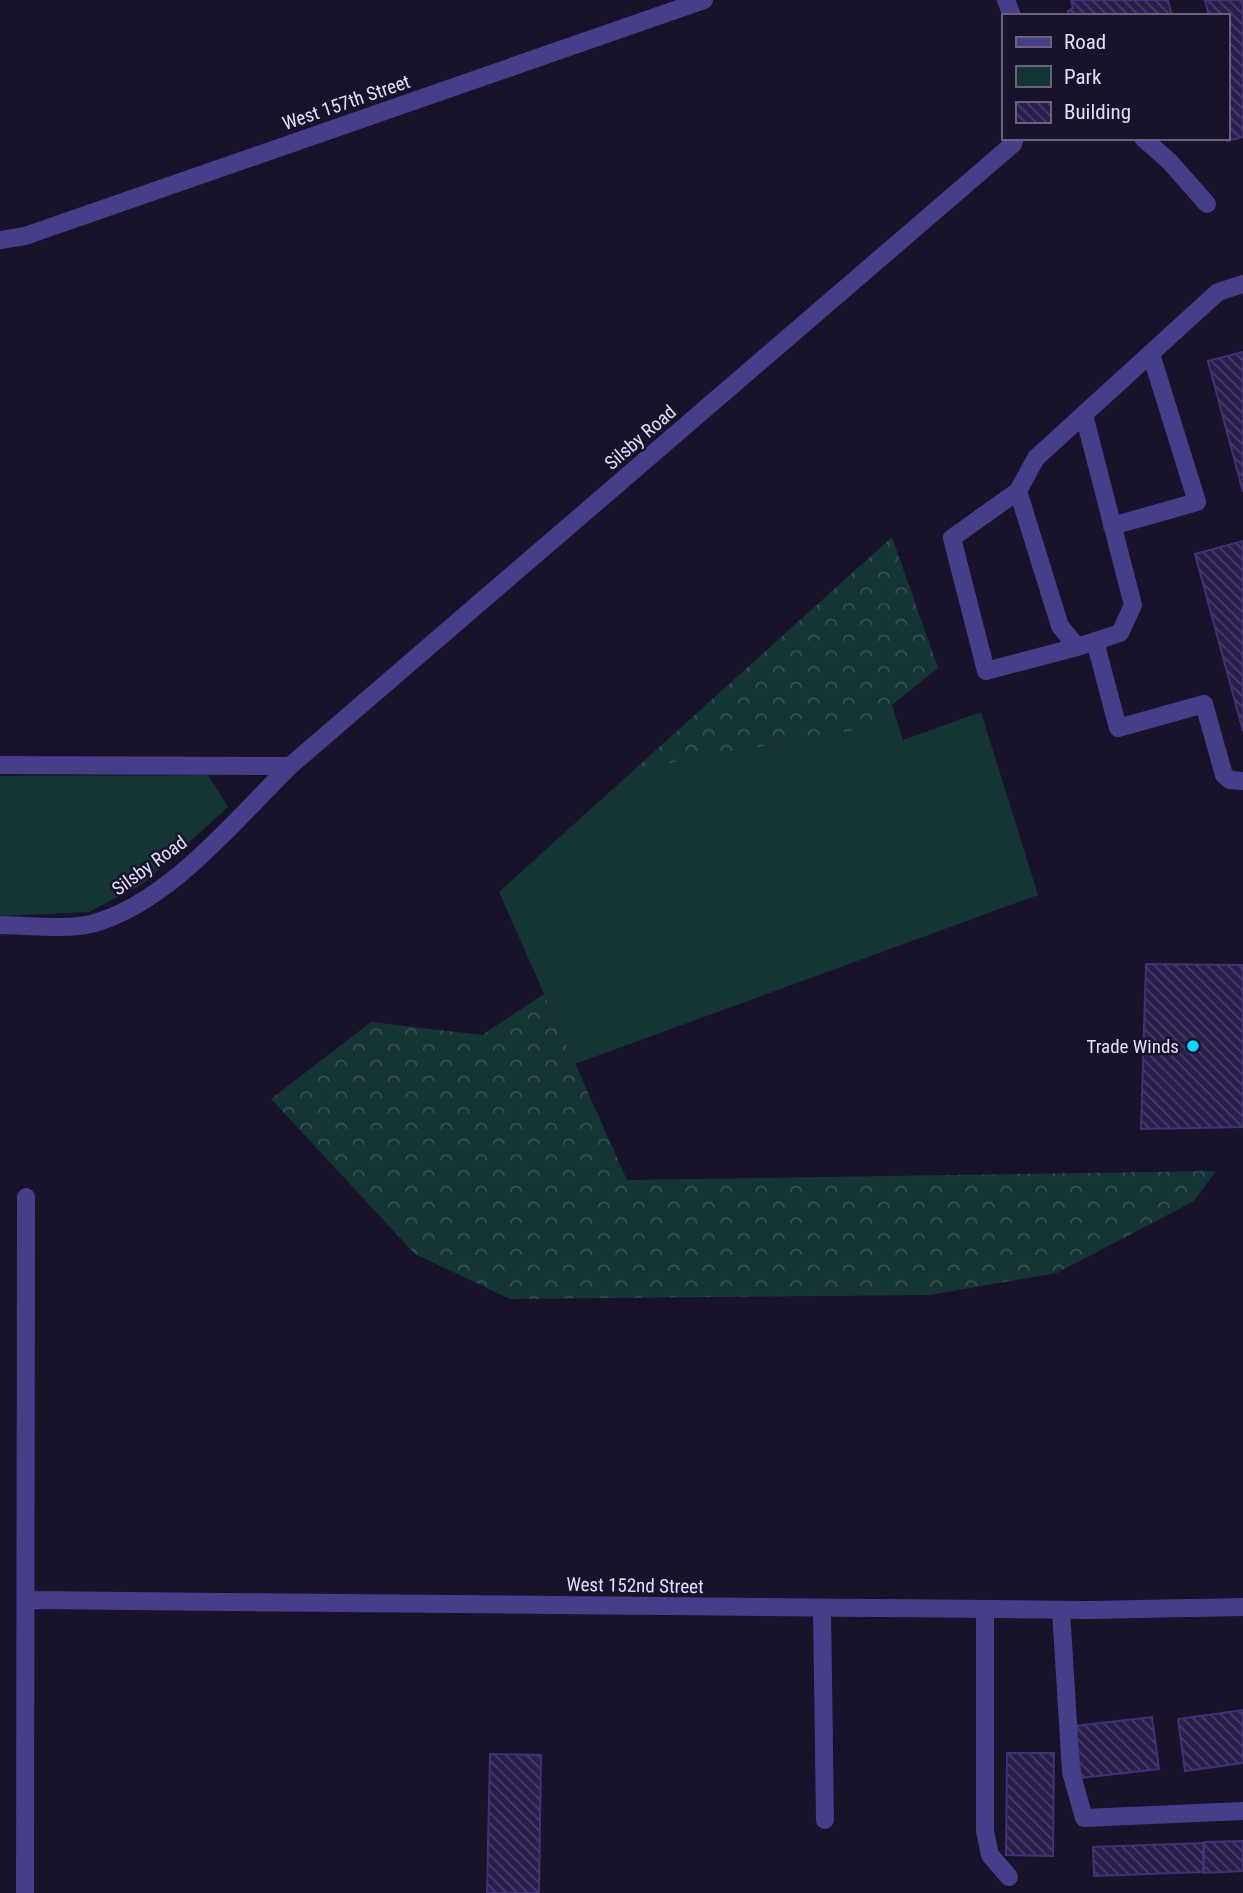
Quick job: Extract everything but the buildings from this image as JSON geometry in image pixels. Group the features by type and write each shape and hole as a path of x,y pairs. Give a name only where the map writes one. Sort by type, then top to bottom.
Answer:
{"street":[{"name":"West 157th Street","path":"0,240 25,236 704,0"},
{"name":"Silsby Road","path":"0,925 90,924 135,905 192,863 290,766 1013,144 1014,140"},
{"path":"1145,140 1170,162 1207,204"},
{"path":"1084,415 1133,605 1121,633 986,671 952,538 1018,491 1036,458 1218,292 1243,284"},
{"path":"1112,526 1197,502 1151,354"},
{"path":"1018,491 1060,626 1077,647"},
{"path":"1095,641 1118,728 1204,705 1224,775 1230,780 1243,781"},
{"path":"0,765 290,766"},
{"path":"25,1893 26,1197"},
{"name":"West 152nd Street","path":"26,1600 1060,1610 1243,1607"},
{"path":"822,1608 825,1820"},
{"path":"985,1609 985,1831 990,1855 1009,1877"},
{"path":"1060,1610 1070,1772 1084,1818 1243,1811"}],"green space":[{"path":"892,537 938,668 862,729 635,769"},
{"path":"892,705 903,740 981,712 1038,895 575,1064 499,892 635,769 862,729"},
{"path":"208,775 228,807 144,883 89,912 0,916 0,776"},
{"path":"544,994 627,1180 1216,1171 1194,1201 1057,1273 929,1295 510,1299 415,1254 271,1099 371,1022 482,1035"}],"place":[{"name":"Trade Winds","path":"1193,1046"}]}
